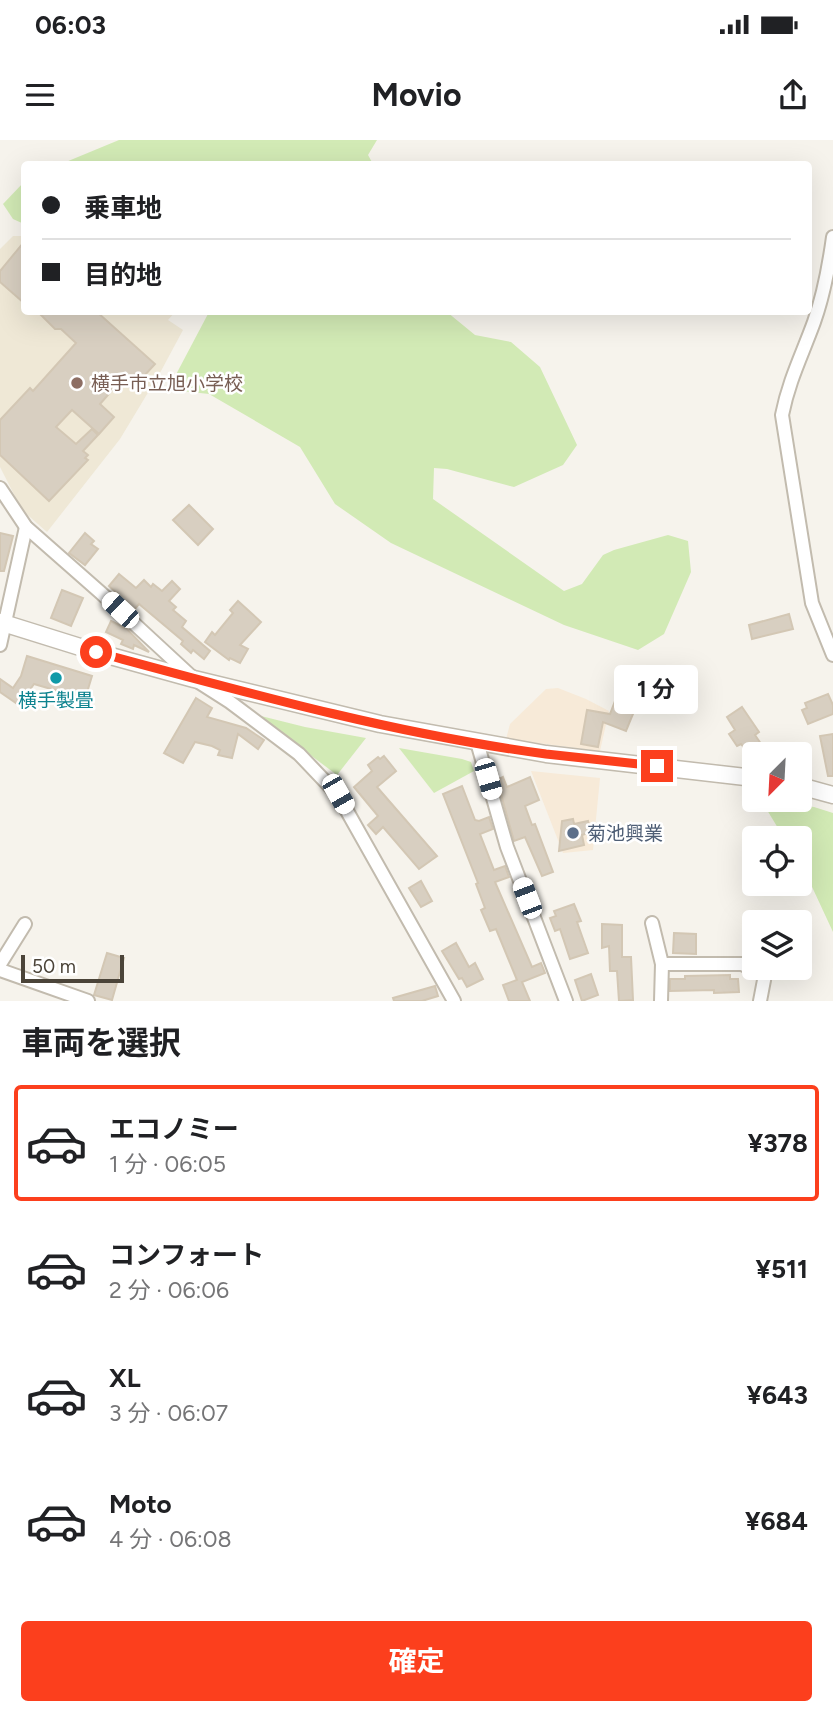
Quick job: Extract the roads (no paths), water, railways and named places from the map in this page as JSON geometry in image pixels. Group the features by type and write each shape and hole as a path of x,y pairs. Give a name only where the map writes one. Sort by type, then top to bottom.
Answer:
{"street":[{"path":"833,237 826,285 788,385 782,415 812,603 833,655"},
{"path":"0,488 26,527 194,679 230,702 299,754 338,794 454,1001"},
{"path":"0,645 2,623 26,527"},
{"path":"2,623 194,679 380,724 546,754 742,777"},
{"path":"477,742 507,847 566,1001"},
{"path":"812,789 833,795"},
{"path":"652,923 662,964 661,1001"},
{"path":"0,964 25,925"},
{"path":"662,964 742,964 765,975 760,1001"},
{"path":"0,970 88,1001"}],"place":[{"name":"横手市立旭小学校","path":"77,383"},
{"name":"横手製畳","path":"56,678"},
{"name":"菊池興業","path":"573,833"}]}
